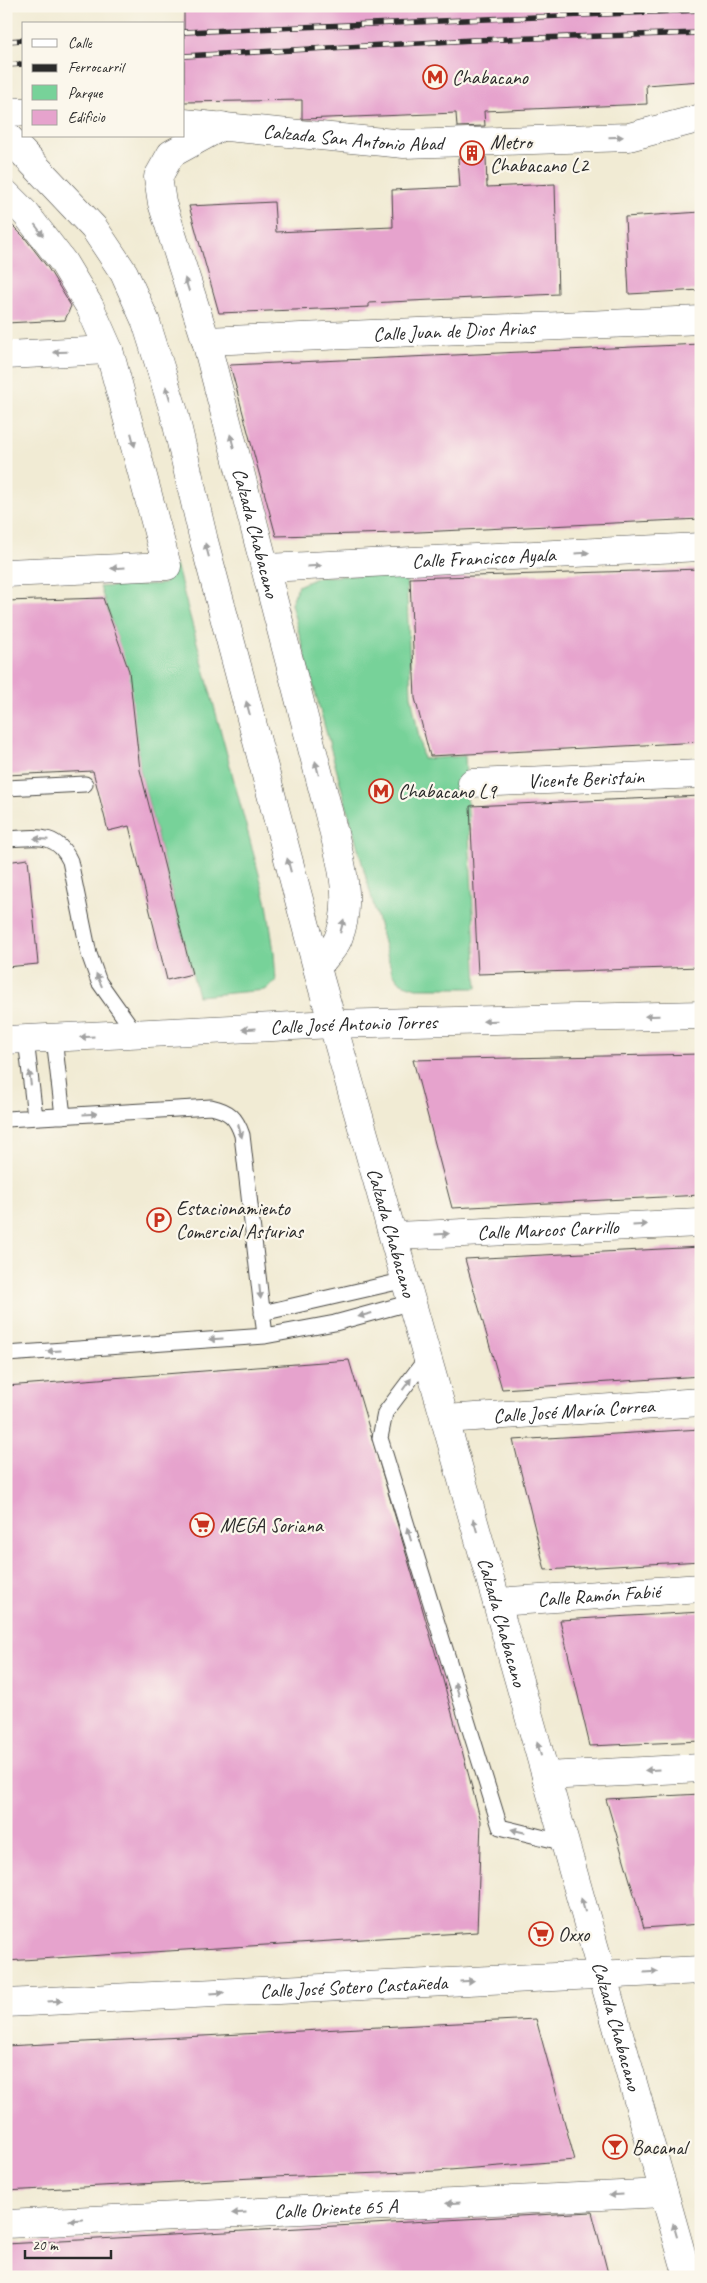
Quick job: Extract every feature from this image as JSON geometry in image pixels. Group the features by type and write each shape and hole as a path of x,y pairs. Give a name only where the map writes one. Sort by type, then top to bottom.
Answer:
{"main road":[{"path":"6,111 22,112"},
{"name":"Calzada San Antonio Abad","path":"185,123 404,144 629,137 701,118"},
{"name":"Calzada Chabacano","path":"222,126 171,154 158,177 162,203 206,341 326,802 343,876 346,911 338,941 317,967"},
{"name":"Calzada Chabacano","path":"6,135 94,228 124,273 146,322 174,412 204,541 317,967 688,2277"},
{"path":"6,194 26,214 63,262 90,307 109,350 167,566 6,573"},
{"name":"Calle Juan de Dios Arias","path":"206,341 701,320"},
{"path":"6,355 109,350"},
{"name":"Calle Francisco Ayala","path":"266,568 701,547"},
{"name":"Vicente Beristain","path":"472,783 701,774"},
{"name":"Calle José Antonio Torres","path":"16,1040 333,1024 701,1015"},
{"name":"Calle Marcos Carrillo","path":"394,1236 701,1223"},
{"name":"Calle José María Correa","path":"445,1419 701,1402"},
{"name":"Calle Ramón Fabié","path":"497,1602 701,1588"},
{"path":"546,1776 701,1768"},
{"name":"Calle José Sotero Castañeda","path":"6,2003 701,1970"},
{"name":"Calle Oriente 65 A","path":"6,2224 664,2193"}],"lane":[{"path":"6,788 85,784"},
{"path":"6,840 39,837 53,840 64,849 70,861 89,954 99,982 136,1034"},
{"path":"54,1038 62,1116"},
{"path":"16,1040 36,1117"},
{"path":"6,1119 211,1107 226,1111 237,1120 242,1135 265,1336"},
{"path":"262,1313 409,1291"},
{"path":"6,1354 265,1336 335,1323 409,1291"},
{"path":"428,1356 385,1413 380,1438 500,1827 565,1843"}],"green space":[{"path":"176,564 267,904 276,982 265,990 198,996 140,770 128,671 100,587 164,584"},
{"path":"406,573 411,695 423,759 465,756 477,988 416,988 401,983 392,972 291,604 298,586 318,577"}],"building":[{"name":"Metro Chabacano L2","path":"184,6 701,6 701,81 646,85 647,104 484,111 485,126 457,127 456,113 302,119 302,100 185,102"},
{"path":"486,157 487,187 555,184 558,294 369,303 369,307 219,313 189,206 274,202 276,232 393,227 392,190 460,187 458,158"},
{"path":"701,212 701,290 629,294 625,217"},
{"path":"6,219 25,238 48,268 71,306 65,320 6,323"},
{"path":"701,344 701,519 397,533 276,536 230,365"},
{"path":"701,569 701,742 430,756 415,698 410,578"},
{"path":"103,598 129,671 140,770 192,974 167,980 129,826 108,831 93,771 6,775 6,601"},
{"path":"701,796 701,967 478,974 470,806"},
{"path":"28,859 38,964 6,967 6,862"},
{"path":"701,1054 701,1195 452,1208 413,1060"},
{"path":"701,1247 701,1376 502,1389 465,1259"},
{"path":"349,1360 439,1665 481,1821 477,1932 6,1961 6,1386"},
{"path":"701,1429 701,1561 545,1570 513,1440"},
{"path":"701,1612 701,1741 590,1746 560,1620"},
{"path":"701,1794 701,1924 644,1928 606,1799"},
{"path":"536,2019 575,2160 437,2171 272,2177 6,2191 6,2046"},
{"path":"592,2212 609,2277 6,2277 6,2244"}],"railway":[{"path":"185,32 701,10"},
{"path":"185,56 473,40 701,33"},
{"path":"6,41 22,40"},
{"path":"6,65 22,64"}],"place":[{"name":"Chabacano","path":"435,77"},
{"name":"Metro Chabacano L2","path":"472,153"},
{"name":"Chabacano L9","path":"381,791"},
{"name":"Estacionamiento Comercial Asturias","path":"159,1220"},
{"name":"MEGA Soriana","path":"202,1525"},
{"name":"Oxxo","path":"541,1934"},
{"name":"Bacanal","path":"615,2147"}]}
